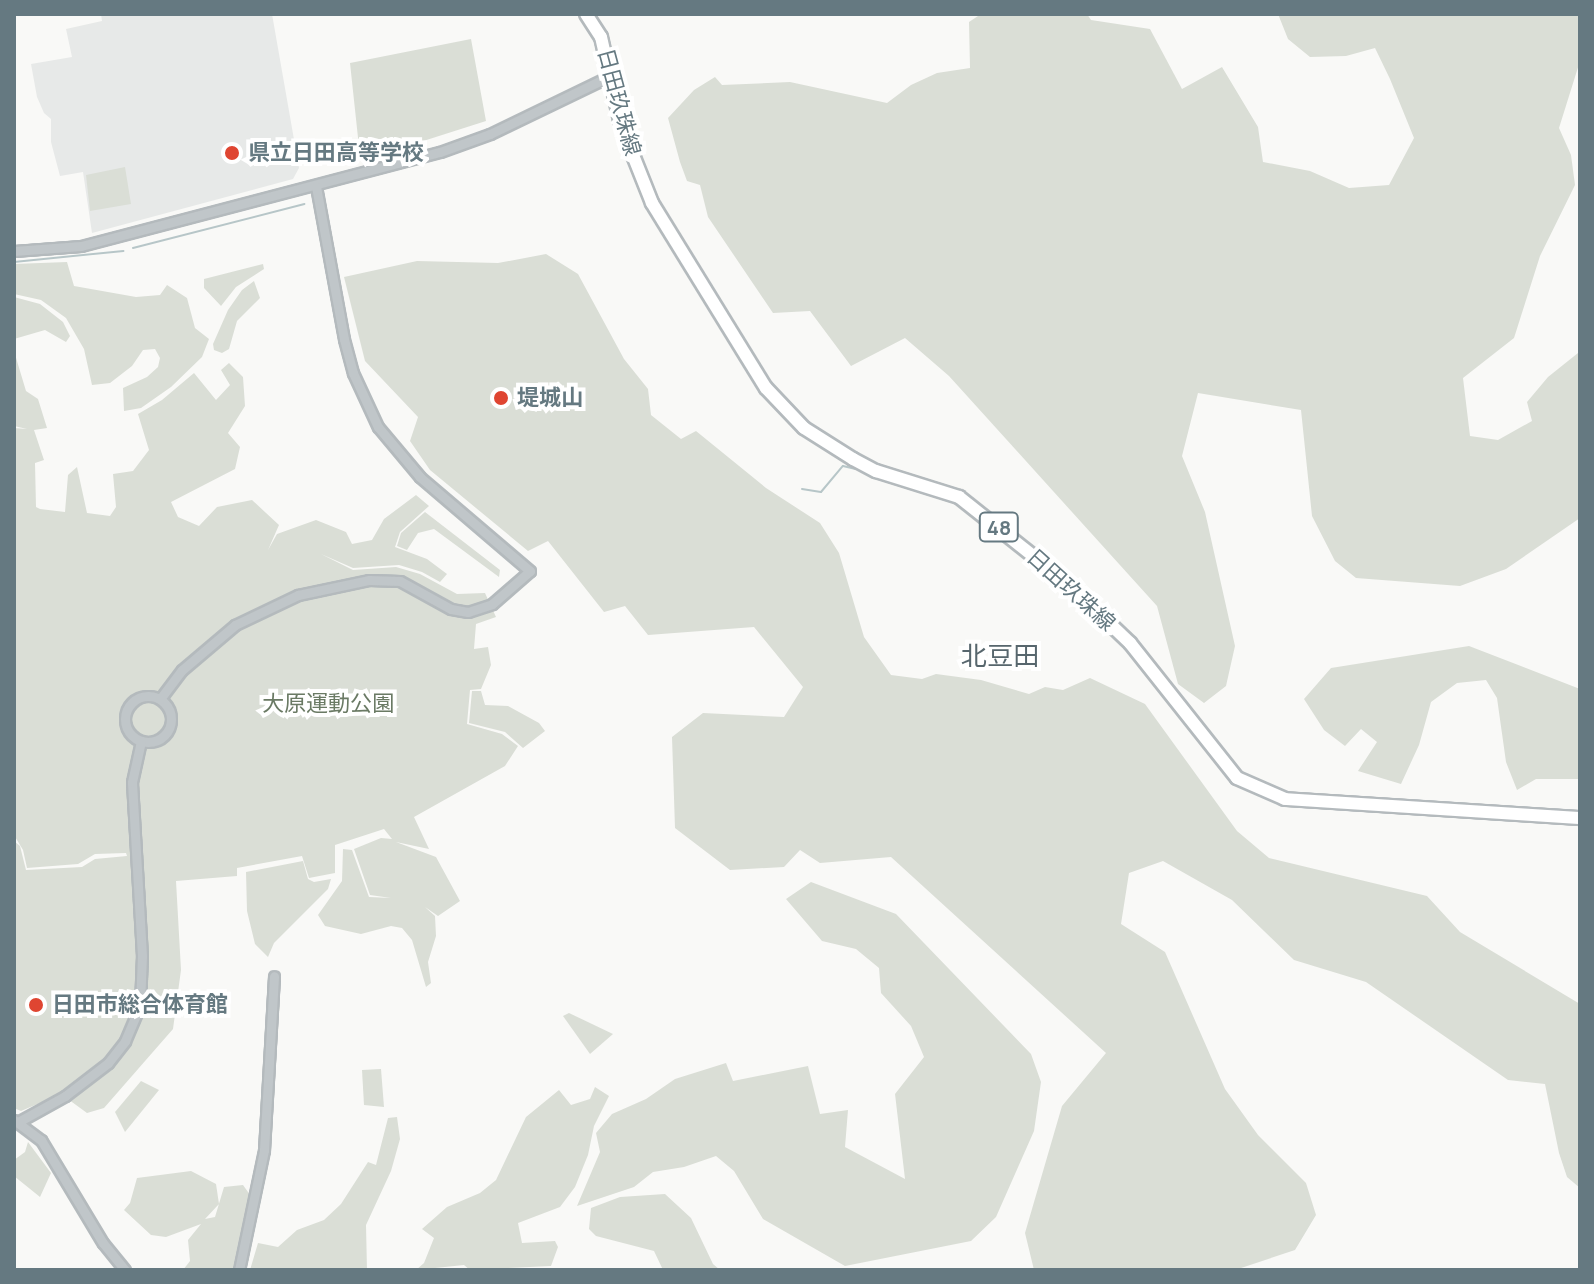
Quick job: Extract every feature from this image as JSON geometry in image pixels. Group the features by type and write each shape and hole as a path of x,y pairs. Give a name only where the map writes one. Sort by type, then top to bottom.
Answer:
{"main road":[{"name":"日田玖珠線","path":"586,14 601,37 621,125 652,203 751,366 784,409 804,428 865,465 959,497 1067,583 1130,643 1237,778 1285,799 1580,818"}],"street":[{"path":"14,251 81,246 316,187 440,152 490,134 610,76"},
{"path":"160,699 182,670 235,625 298,595 369,580 400,581 451,609 468,612 492,604 530,571 420,477 378,427 353,373 344,339 316,187"},
{"path":"141,741 125,724 127,709 139,698 160,699"},
{"path":"141,741 157,740 169,729 170,713 160,699"},
{"path":"125,1270 103,1243 41,1140 16,1121 65,1096 108,1063 125,1041 140,1005 142,956 132,782 141,741"},
{"path":"239,1270 264,1150 274,976"}],"shaded area":[{"path":"101,14 272,14 299,168 293,179 92,233 83,172 60,176 51,142 51,119 44,113 37,97 31,64 72,57 66,29 102,21"}],"green space":[{"path":"981,14 1087,14 1091,20 1150,29 1182,89 1222,67 1258,127 1263,162 1310,171 1349,188 1389,185 1414,138 1390,79 1375,48 1346,56 1310,57 1288,39 1278,14 1580,14 1580,61 1559,128 1571,155 1575,185 1540,256 1514,338 1463,378 1470,436 1498,440 1532,421 1527,402 1548,377 1578,353 1580,345 1580,518 1506,569 1460,586 1356,578 1335,561 1312,516 1301,410 1198,393 1182,456 1205,512 1235,646 1226,686 1204,703 1178,684 1157,606 949,376 905,338 851,366 810,311 773,313 708,217 700,185 687,181 680,162 668,118 694,90 715,77 722,85 790,82 887,103 911,85 937,73 970,68 969,22"},
{"path":"471,39 486,121 370,158 367,146 359,147 350,63"},
{"path":"125,167 131,204 90,211 86,175"},
{"path":"546,254 578,274 624,359 648,389 651,415 681,439 696,431 766,488 820,523 839,553 864,637 891,675 922,679 936,674 981,680 1029,694 1045,687 1063,690 1090,678 1145,704 1237,831 1269,858 1427,896 1460,932 1580,1004 1580,1188 1567,1177 1545,1084 1508,1080 1366,982 1294,960 1232,900 1163,861 1129,873 1121,924 1165,952 1225,1089 1258,1135 1306,1183 1316,1215 1295,1250 1235,1270 1034,1270 1025,1233 1062,1106 1106,1053 891,857 820,863 800,850 784,867 730,870 675,828 672,737 703,713 784,717 803,687 754,627 648,635 625,606 604,612 548,541 528,551 430,470 410,441 418,417 365,361 344,277 417,261 498,263"},
{"path":"67,262 74,286 136,297 160,295 167,285 187,298 195,328 209,339 202,357 171,387 141,408 124,411 123,388 147,377 158,367 160,358 155,349 143,350 132,366 110,383 92,385 84,349 66,318 41,300 14,294 14,264"},
{"path":"263,264 264,269 236,287 221,306 204,288 204,279"},
{"path":"254,281 260,298 237,321 229,349 222,353 214,350 213,344 228,310 242,290"},
{"path":"14,297 40,304 63,322 70,336 66,342 45,330 14,339"},
{"name":"大原運動公園","path":"14,351 26,391 38,399 47,428 34,430 44,460 35,463 36,507 40,509 65,512 68,475 77,467 87,513 110,516 116,507 113,474 133,471 149,450 138,414 162,400 194,373 216,400 230,385 221,370 229,363 243,377 245,406 228,433 240,447 235,469 171,502 178,517 199,526 217,507 252,500 279,525 268,550 277,534 316,520 346,532 352,544 372,540 384,519 416,495 429,506 400,532 395,547 427,559 447,574 440,582 399,565 353,568 321,554 353,570 396,567 420,574 457,594 485,593 496,617 476,624 474,649 488,647 491,665 481,689 470,690 467,724 502,734 518,746 505,766 414,817 429,849 396,842 436,857 460,901 438,916 425,907 435,916 436,936 428,962 431,983 426,987 412,940 402,928 391,926 361,934 325,926 318,915 342,881 343,849 352,850 369,897 391,898 370,895 354,849 381,838 392,839 384,829 335,845 335,873 309,878 302,856 237,868 237,876 176,881 181,970 173,1029 104,1108 87,1113 61,1094 21,1111 14,1108 14,841 20,846 26,870 82,867 95,859 127,856 126,853 95,854 78,864 27,868 23,850 14,835 14,428 27,429 14,426"},
{"path":"425,512 500,570 499,577 434,529 418,533 407,550 397,546 401,533"},
{"path":"1469,646 1580,689 1580,779 1536,779 1517,790 1506,762 1497,698 1486,680 1457,683 1431,702 1419,745 1401,784 1358,771 1377,742 1361,729 1345,746 1324,730 1304,699 1331,668"},
{"path":"472,691 481,691 485,705 508,706 539,723 545,731 523,748 505,732 469,723"},
{"path":"303,861 308,879 314,882 331,879 328,889 274,943 268,957 255,944 247,911 246,872"},
{"path":"811,882 896,914 1031,1054 1041,1082 1034,1131 996,1217 971,1241 845,1266 763,1219 734,1171 716,1156 684,1167 653,1172 634,1187 577,1206 600,1152 596,1133 612,1114 646,1099 675,1079 726,1063 733,1081 808,1066 820,1114 848,1110 845,1147 905,1179 895,1094 924,1057 911,1026 881,993 879,968 856,949 822,941 786,899"},
{"path":"569,1013 613,1034 590,1054 563,1016"},
{"path":"381,1069 384,1107 364,1105 362,1070"},
{"path":"141,1081 159,1090 125,1132 115,1112"},
{"path":"595,1087 609,1096 594,1126 588,1155 575,1187 560,1207 518,1223 522,1243 555,1241 558,1247 551,1266 470,1270 464,1265 416,1270 424,1263 434,1238 422,1229 447,1207 480,1193 496,1180 526,1117 559,1090 571,1105 590,1099"},
{"path":"397,1117 400,1139 391,1171 366,1225 367,1270 250,1270 258,1243 278,1247 297,1230 324,1220 341,1204 368,1162 376,1165 388,1118"},
{"path":"28,1142 51,1173 40,1197 14,1176 14,1160 25,1152"},
{"path":"191,1171 216,1184 219,1204 224,1187 243,1185 253,1199 237,1270 183,1270 190,1261 188,1240 201,1224 166,1237 151,1235 124,1210 130,1203 137,1178","holes":["219,1204 215,1217 205,1219"]},
{"path":"665,1194 691,1218 713,1264 720,1270 663,1270 654,1251 596,1236 589,1229 591,1208 620,1197"}],"waterway":[{"path":"133,248 304,204"},
{"path":"14,262 123,251"},
{"path":"802,489 821,492 843,466 856,469"}],"place":[{"name":"県立日田高等学校","path":"232,153"},
{"name":"堤城山","path":"501,398"},
{"name":"日田市総合体育館","path":"36,1005"}],"district":[{"name":"北豆田","path":"1000,656"}]}
